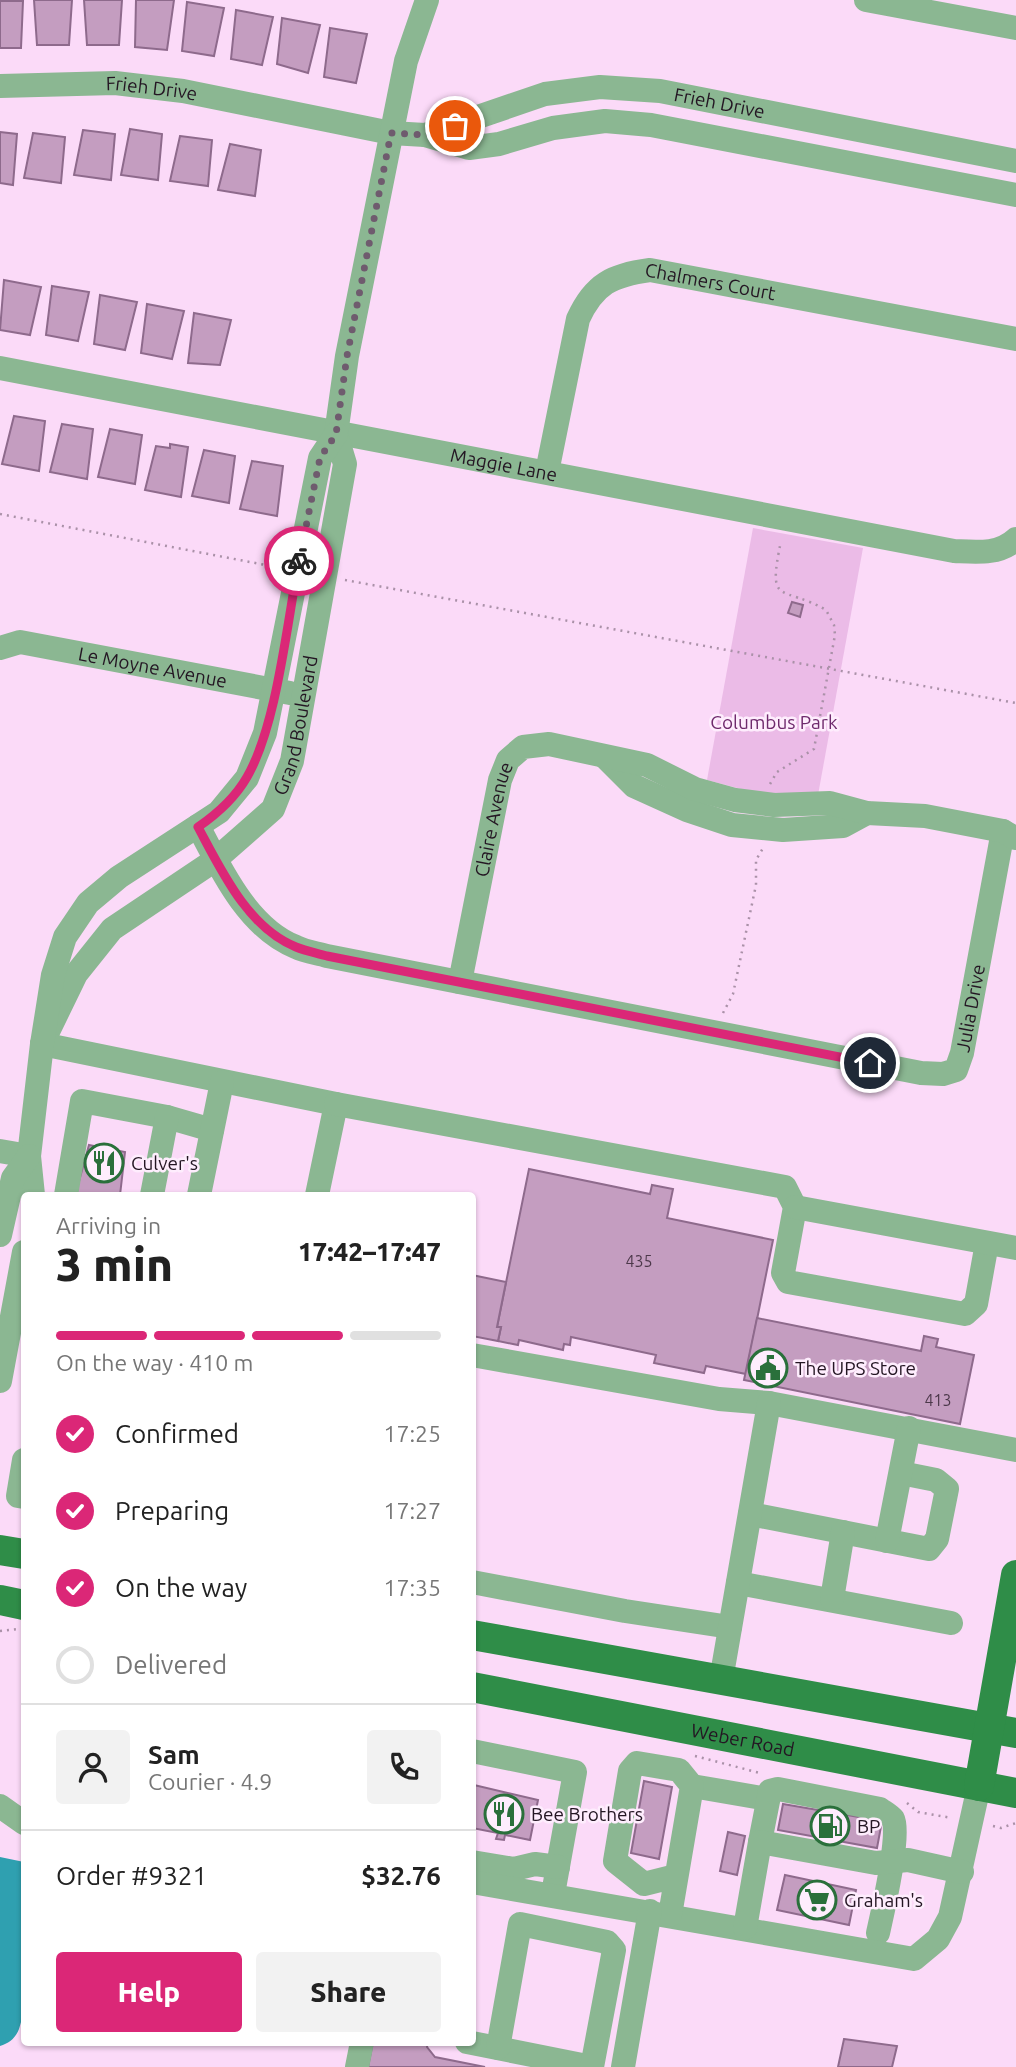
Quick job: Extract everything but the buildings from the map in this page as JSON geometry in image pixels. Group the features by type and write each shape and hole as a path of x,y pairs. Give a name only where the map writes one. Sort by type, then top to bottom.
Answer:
{"main road":[{"path":"0,1550 21,1554"},
{"path":"979,1786 1003,1731 1016,1575"},
{"path":"0,1601 21,1604"},
{"path":"476,1636 1003,1731"},
{"name":"Weber Road","path":"476,1688 1016,1793"}],"street":[{"name":"Grand Boulevard","path":"43,1044 76,974 112,929 215,860 273,808 292,761 345,464 336,434 347,356 406,61 427,0"},
{"path":"866,0 1016,28"},
{"name":"Frieh Drive","path":"0,86 115,83 183,91 391,133 425,135 468,148 499,144 552,128 605,121 651,125 1016,195"},
{"name":"Frieh Drive","path":"425,135 545,94 600,87 660,91 1016,161"},
{"name":"Chalmers Court","path":"547,472 578,319 588,297 622,274 650,270 1016,339"},
{"name":"Maggie Lane","path":"0,368 954,551 986,552 1012,542"},
{"name":"Grand Boulevard","path":"33,1192 29,1156 43,1044 53,975 65,937 88,903 119,877 219,812 247,778 265,733 320,458 336,434"},
{"name":"Le Moyne Avenue","path":"0,648 20,642 304,696"},
{"name":"Claire Avenue","path":"460,982 500,780 508,760 523,747 549,744 606,757 634,786 687,810 732,825 766,817 843,826 867,813 925,816 1012,832"},
{"name":"Julia Drive","path":"198,827 215,860 262,927 295,947 921,1073 943,1074 956,1070 961,1053 1012,832"},
{"path":"43,1044 336,1104 785,1187 795,1206 783,1273 788,1282 954,1315 965,1314 976,1304 987,1243"},
{"path":"200,1192 222,1082"},
{"path":"66,1192 82,1101 167,1117 212,1130"},
{"path":"318,1192 336,1104"},
{"path":"153,1192 167,1117"},
{"path":"0,1150 29,1156"},
{"name":"Grand Boulevard","path":"0,1235 13,1178 29,1156"},
{"path":"795,1206 1016,1248"},
{"path":"0,1381 14,1279 21,1260"},
{"path":"476,1356 719,1399 769,1403 1016,1450"},
{"path":"721,1679 769,1403"},
{"path":"887,1541 909,1428"},
{"path":"750,1514 929,1549 937,1539 947,1489 936,1480 901,1473"},
{"path":"21,1478 18,1496 21,1496"},
{"path":"832,1599 844,1532"},
{"path":"476,1583 625,1611 730,1627"},
{"path":"738,1583 951,1623"},
{"path":"476,1752 575,1772 553,1894"},
{"path":"607,1903 630,1771 637,1763 679,1770 692,1786 768,1800"},
{"path":"623,2067 660,1913 676,1876 692,1786"},
{"path":"476,1882 607,1903 914,1959 938,1939 950,1917 979,1786"},
{"path":"745,1928 770,1791 778,1789 880,1809 892,1818 895,1828 878,1933"},
{"path":"0,1805 21,1821"},
{"path":"760,1842 876,1863 908,1860 962,1872"},
{"path":"615,1861 644,1884 676,1876"},
{"path":"476,1881 535,1864 558,1867"},
{"path":"476,2044 592,2067 614,1950 607,1942 520,1924 498,2048"},
{"path":"358,2067 361,2046"}],"path":[{"path":"0,514 297,571"},
{"path":"723,1013 733,994 756,885 756,860 765,845 766,794 777,772 814,749 829,669 834,625 826,610 791,598 778,589 774,575 781,541"},
{"path":"325,576 1016,703"},
{"path":"0,1630 21,1628"},
{"path":"687,1754 763,1774"},
{"path":"903,1801 918,1812 1001,1828 1016,1823"}],"green space":[{"name":"Columbus Park","path":"753,528 863,548 818,795 756,793 707,780"}],"water":[{"path":"0,1857 21,1861 21,2021 16,2035 0,2046"}],"way so far":[{"path":"299,561 320,458 336,434 347,356 391,133 425,135 455,126"}],"place":[{"name":"Culver's","path":"104,1163"},
{"name":"The UPS Store","path":"768,1368"},
{"name":"Bee Brothers","path":"504,1814"},
{"name":"BP","path":"830,1826"},
{"name":"Graham's","path":"817,1900"}],"route":[{"path":"299,561 265,733 247,778 219,812 198,827 215,860 262,927 295,947 327,956 719,1031 870,1063"}]}
